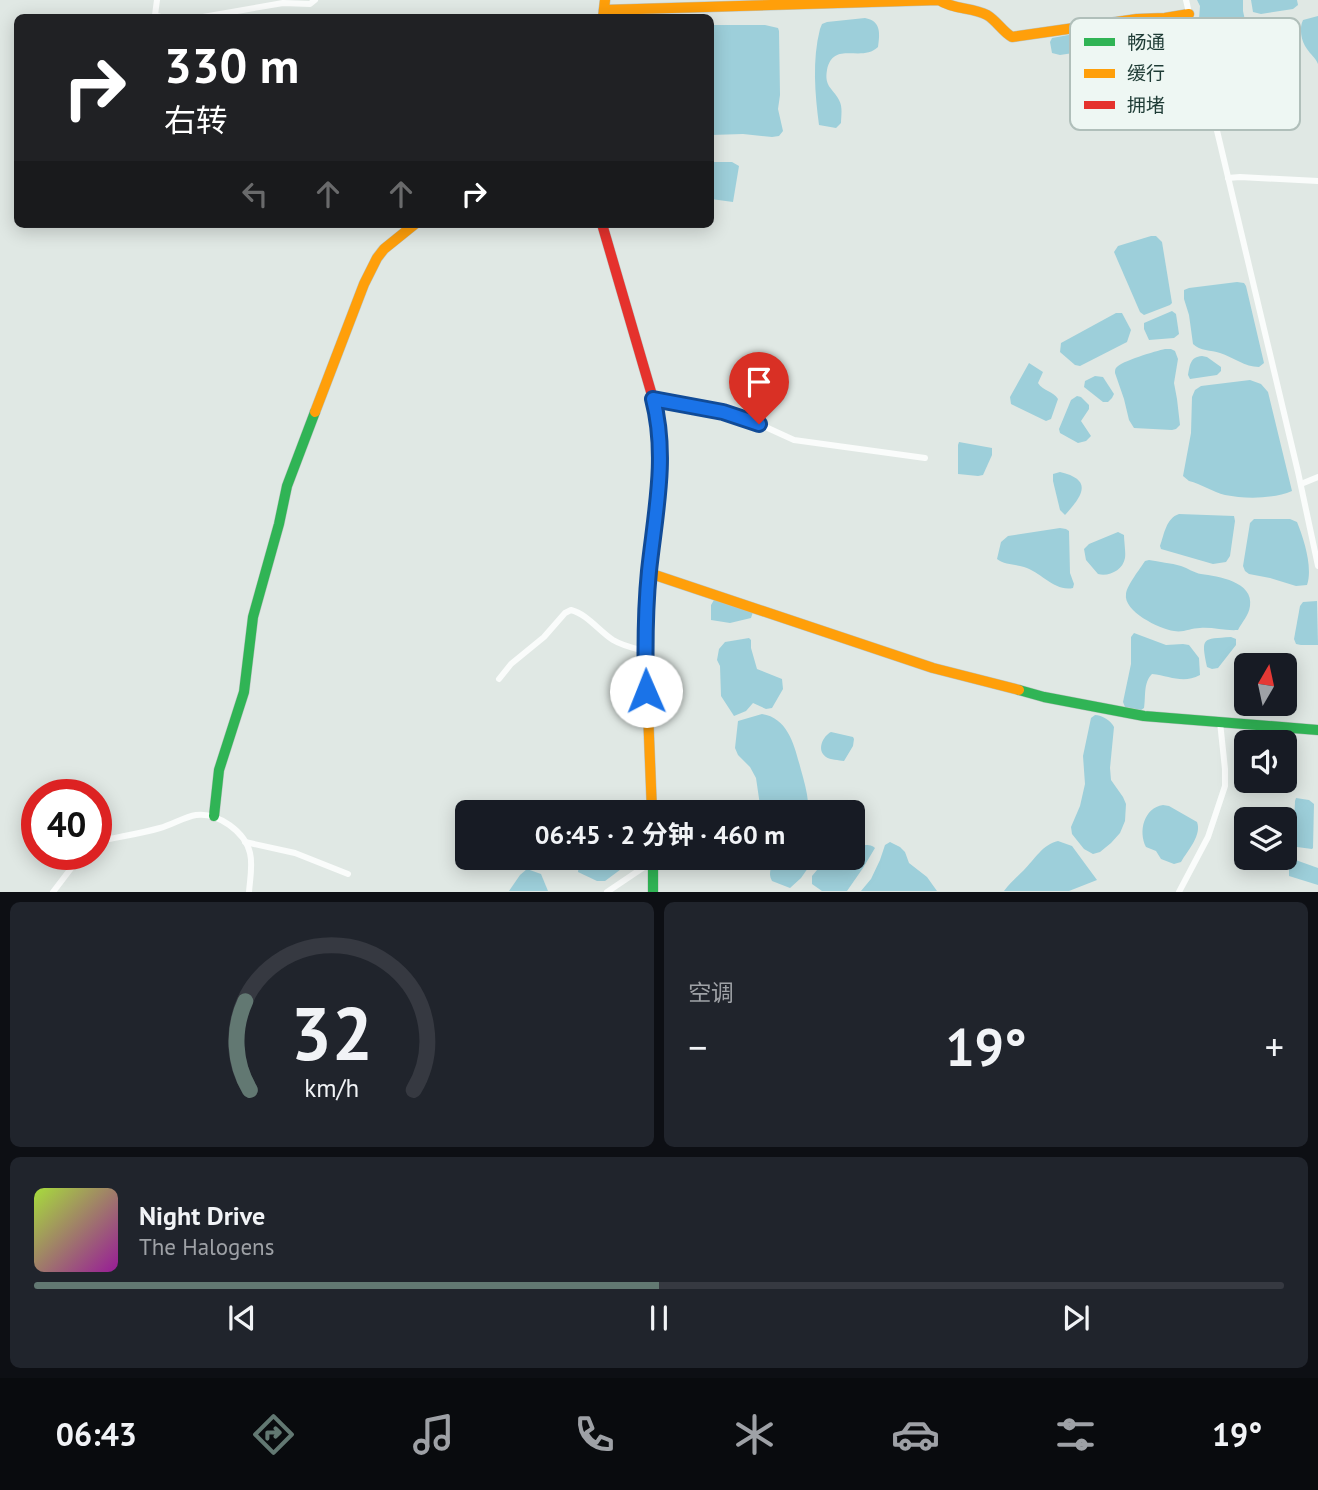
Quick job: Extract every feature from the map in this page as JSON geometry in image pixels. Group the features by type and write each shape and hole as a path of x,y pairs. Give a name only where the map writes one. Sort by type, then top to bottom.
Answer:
{"street":[{"path":"220,14 283,3 310,4 315,0"},
{"path":"604,9 939,0 946,5 985,15 1012,37 1070,29"},
{"path":"1186,0 1190,18"},
{"path":"1165,18 1189,13"},
{"path":"1217,130 1318,565"},
{"path":"1228,178 1318,181"},
{"path":"214,816 219,770 244,692 254,610 287,486 364,284 384,249 410,228"},
{"path":"603,228 653,399 659,438 660,478 649,573 645,651 651,800"},
{"path":"653,399 736,415 794,440 925,458"},
{"path":"1301,484 1318,477"},
{"path":"649,573 988,684 1128,714 1318,730"},
{"path":"499,679 511,664 571,610 580,613 611,639 645,651"},
{"path":"1179,891 1208,837 1225,786 1220,722"},
{"path":"112,838 162,827 201,814 214,816 228,824 245,842 251,858 249,891"},
{"path":"245,842 295,853 348,874"},
{"path":"53,891 69,870"},
{"path":"607,891 637,870"},
{"path":"653,870 653,891"}],"water":[{"path":"1197,0 1243,0 1244,18 1199,18 1200,6"},
{"path":"1251,0 1297,0 1298,5 1293,9 1261,14 1253,12"},
{"path":"1318,16 1318,64 1305,46 1301,31 1303,20"},
{"path":"865,18 877,25 878,47 864,53 835,56 830,61 827,80 840,103 841,123 836,128 819,125 815,65 822,24"},
{"path":"714,25 765,25 778,28 779,31 778,109 783,131 779,136 772,137 714,135"},
{"path":"1070,35 1070,53 1052,53 1052,38"},
{"path":"714,162 732,162 739,166 733,202 714,199"},
{"path":"1156,236 1162,242 1172,303 1144,315 1140,312 1114,252 1118,246"},
{"path":"1237,282 1246,286 1264,363 1259,367 1193,344 1184,290"},
{"path":"1172,311 1176,314 1179,334 1174,338 1149,340 1144,323"},
{"path":"1116,313 1122,313 1131,330 1127,342 1080,366 1060,352 1061,343"},
{"path":"1165,349 1175,351 1178,359 1174,383 1180,425 1172,430 1134,428 1129,420 1115,369 1131,359"},
{"path":"1202,356 1221,367 1221,371 1217,375 1190,379 1188,375 1191,362"},
{"path":"1029,363 1043,372 1038,383 1040,386 1058,399 1051,419 1046,421 1011,404 1010,397"},
{"path":"1095,376 1103,377 1114,394 1108,402 1103,402 1084,387 1085,381"},
{"path":"1250,380 1261,384 1268,392 1292,491 1284,494 1259,498 1225,495 1183,476 1195,390 1201,386"},
{"path":"1077,396 1089,405 1081,421 1091,436 1078,443 1060,433 1059,429 1071,400"},
{"path":"959,442 992,448 992,455 983,475 958,474"},
{"path":"1060,472 1078,479 1082,489 1065,515 1060,510 1053,481 1053,474"},
{"path":"1179,514 1234,516 1230,556 1226,562 1213,564 1161,549 1168,523"},
{"path":"1254,519 1290,519 1297,522 1308,562 1307,585 1296,586 1245,571 1243,566 1250,523"},
{"path":"1060,528 1069,531 1073,588 1060,587 1021,566 997,559 1001,542 1008,536"},
{"path":"1118,532 1124,535 1124,562 1115,572 1098,574 1086,560 1084,549 1089,544"},
{"path":"1145,561 1181,566 1241,586 1250,598 1250,606 1238,630 1197,628 1174,631 1151,623 1136,613 1130,607 1126,594"},
{"path":"714,600 753,612 751,618 730,623 711,620 711,605"},
{"path":"1317,601 1318,645 1296,644 1294,639 1300,606 1303,602"},
{"path":"1134,633 1166,645 1189,645 1199,658 1200,675 1182,679 1152,674 1146,686 1144,708 1141,710 1125,707 1123,702 1131,664 1131,637"},
{"path":"749,638 757,669 782,679 783,689 772,708 766,709 753,703 746,711 734,716 721,696 720,666 717,660 719,649 725,642"},
{"path":"1214,638 1236,639 1236,645 1218,668 1207,667 1204,650 1206,642"},
{"path":"762,714 779,721 793,744 808,800 759,800 756,778 735,748 738,721"},
{"path":"1095,715 1106,719 1114,727 1111,780 1126,804 1125,821 1120,833 1100,852 1093,854 1084,849 1072,834 1071,827 1085,784 1083,756 1091,718"},
{"path":"831,732 854,739 844,761 828,758 821,751 823,740"},
{"path":"1296,798 1309,800 1314,804 1312,849 1297,847"},
{"path":"1163,805 1197,822 1198,827 1196,837 1181,862 1174,864 1161,859 1156,851 1146,847 1144,841 1143,827 1147,815"},
{"path":"1058,841 1072,846 1097,880 1069,891 1004,891 1043,849"},
{"path":"890,842 905,852 909,863 927,877 937,891 861,891 871,879 885,845"},
{"path":"865,845 875,848 865,865"},
{"path":"1297,860 1318,868 1318,885 1289,876 1289,870 1297,870"},
{"path":"526,870 541,874 548,891 509,891"},
{"path":"620,870 605,881 597,881 578,872"},
{"path":"807,870 790,888 772,881 770,872"},
{"path":"817,870 862,870 847,891 822,891 812,884 812,876"}],"traffic: fast":[{"path":"214,816 219,770 244,692 253,617 287,486 315,412"},
{"path":"1019,690 1144,716 1318,730"},
{"path":"653,870 653,892"}],"traffic: slow":[{"path":"603,14 605,0"},
{"path":"604,10 939,0 987,15 1012,37 1070,29"},
{"path":"1165,18 1189,14"},
{"path":"315,412 364,284 377,258 410,228"},
{"path":"652,800 645,636 649,573 659,492 659,451"},
{"path":"649,573 933,668 1019,690"}],"traffic: jam":[{"path":"603,228 654,402 659,451"}],"route":[{"path":"646,691 647,594 660,478 658,428 653,399 723,412 759,424"}]}
